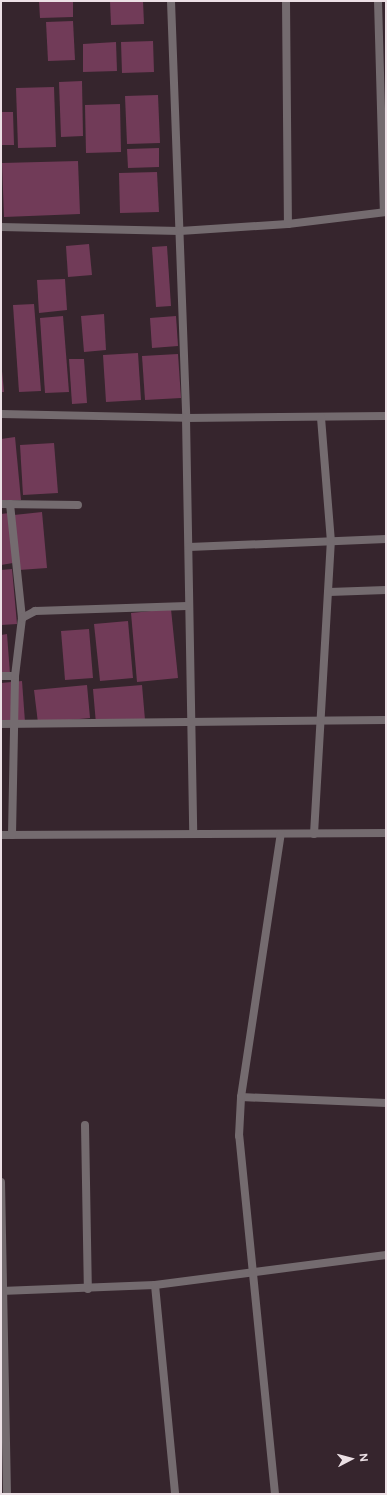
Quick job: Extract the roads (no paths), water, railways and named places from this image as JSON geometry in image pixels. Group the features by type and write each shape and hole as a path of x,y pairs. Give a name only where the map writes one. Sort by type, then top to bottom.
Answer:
{"street":[{"path":"172,1 186,418 189,547 187,606 192,722 193,834"},
{"path":"286,1 288,224"},
{"path":"1,227 180,230 288,224 385,212 378,1"},
{"path":"1,414 186,418 386,416"},
{"path":"314,834 331,542 321,417"},
{"path":"1,504 78,505"},
{"path":"10,504 22,618 15,676 12,835"},
{"path":"189,547 386,539"},
{"path":"329,592 386,590"},
{"path":"22,618 35,611 187,606"},
{"path":"1,676 15,676"},
{"path":"1,724 386,720"},
{"path":"1,835 386,833"},
{"path":"275,1494 239,1136 240,1097 280,834"},
{"path":"240,1097 386,1103"},
{"path":"85,1125 88,1289"},
{"path":"1,1182 7,1494"},
{"path":"2,1291 88,1289 155,1285 253,1271 386,1255"},
{"path":"155,1285 175,1494"}]}
